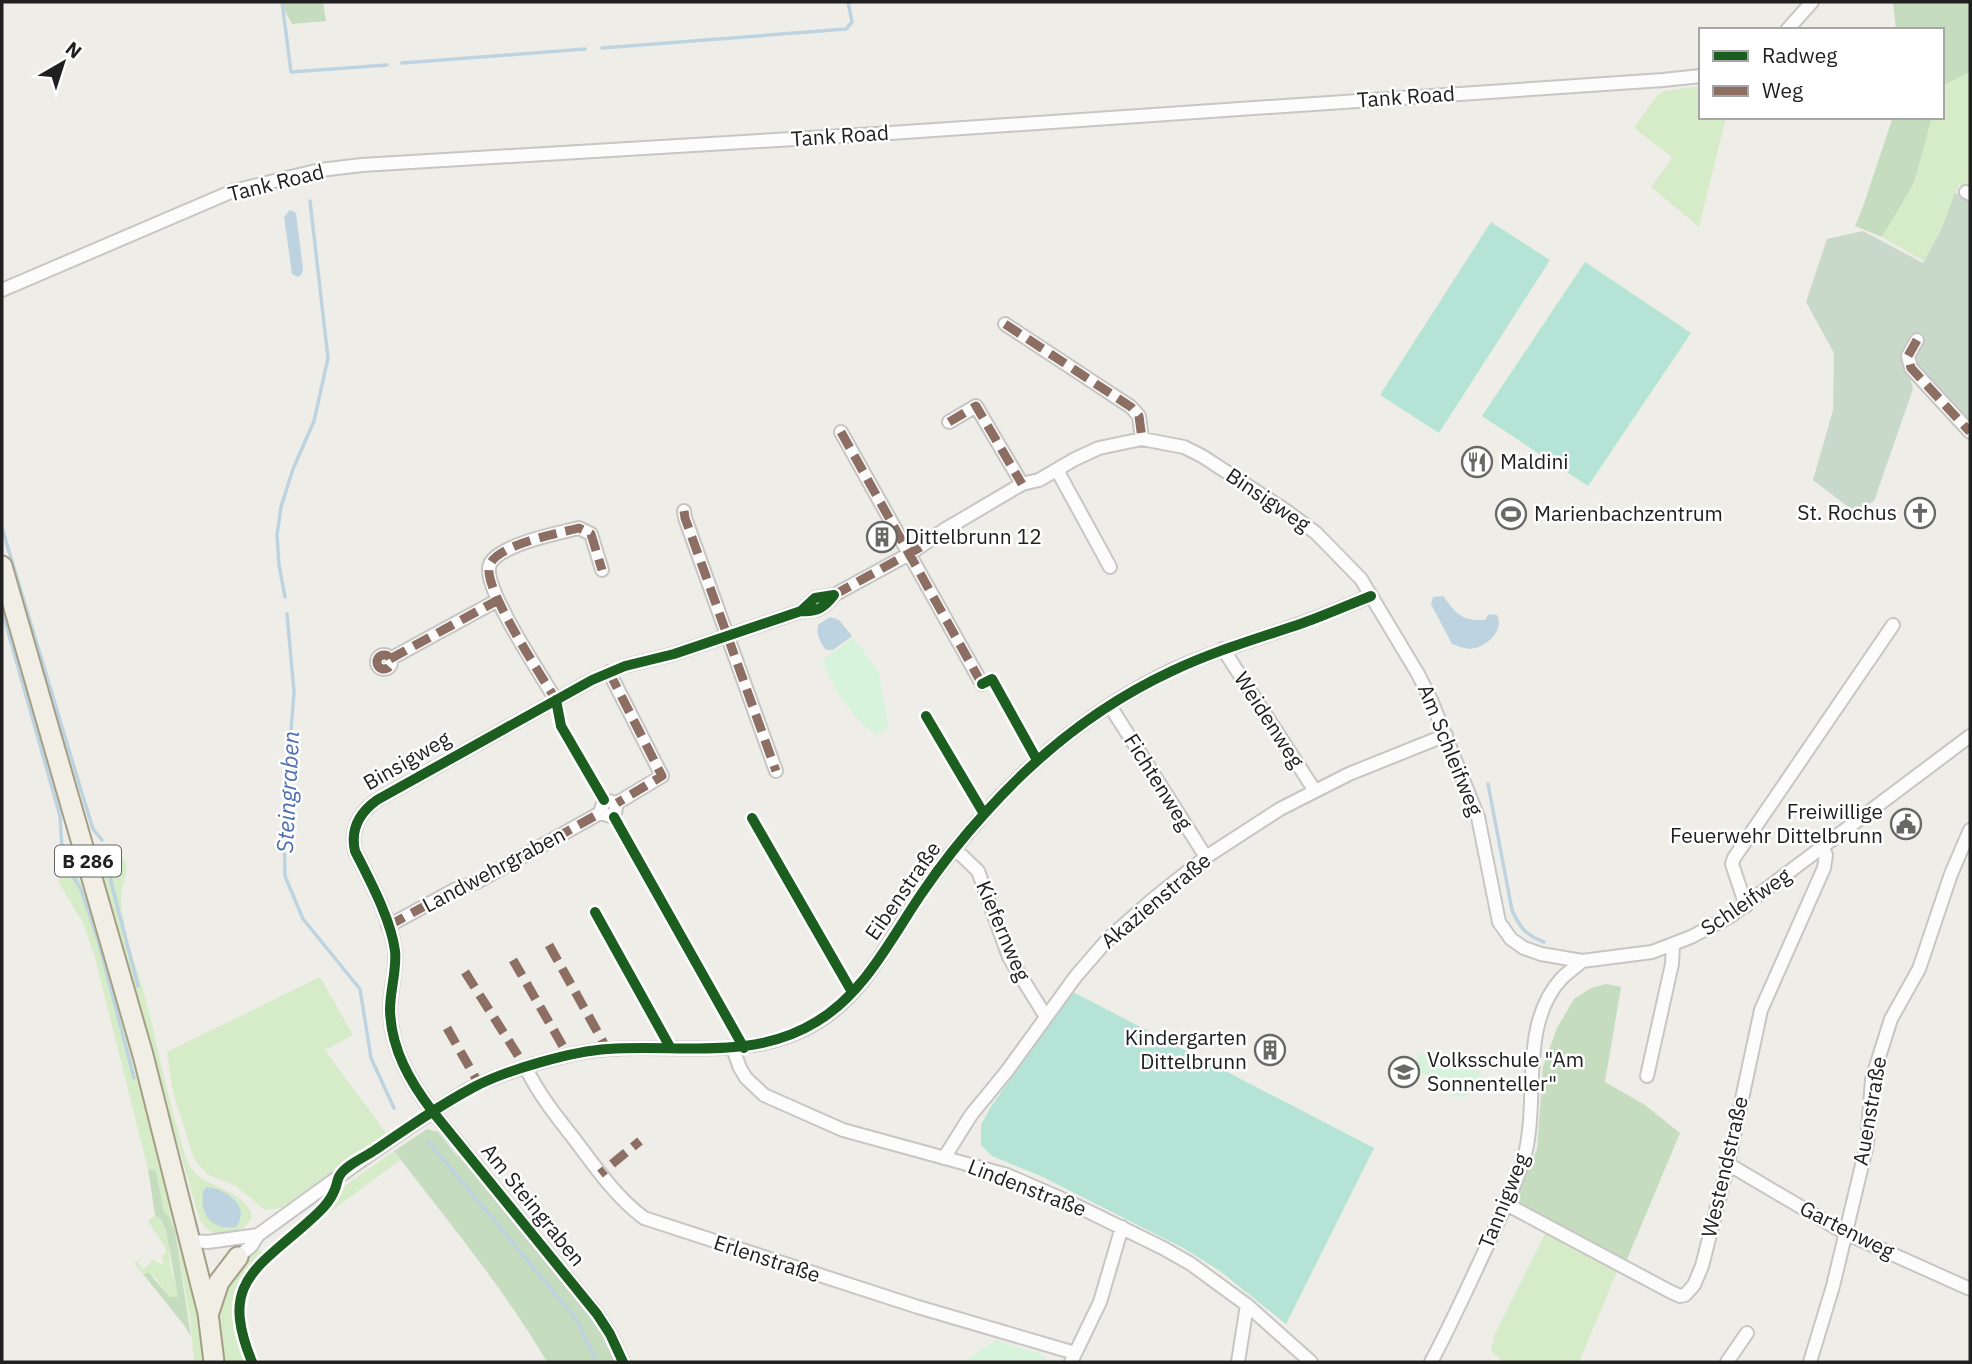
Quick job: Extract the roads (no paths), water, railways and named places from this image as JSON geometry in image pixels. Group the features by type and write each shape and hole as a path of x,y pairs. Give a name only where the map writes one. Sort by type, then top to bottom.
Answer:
{"main road":[{"name":"B 286","path":"2,566 143,1055 196,1261 208,1313 214,1362"},
{"path":"196,1261 225,1261 238,1257"},
{"path":"208,1313 219,1282 238,1257"}],"street":[{"path":"1789,28 1812,2"},
{"name":"Tank Road","path":"2,290 223,195 320,170 362,165 876,134 1699,76"},
{"path":"1005,324 1131,407 1139,416 1142,439"},
{"path":"1917,340 1908,356 1911,368 1970,432"},
{"path":"949,422 976,406 1022,484"},
{"path":"841,432 982,684"},
{"name":"Binsigweg","path":"433,1112 410,1079 394,1035 390,1010 395,953 388,926 352,839 360,815 366,807 555,700 609,672 800,611 818,611 834,595 911,554 944,530 1022,484 1039,480 1099,448 1142,439 1184,447 1264,495 1316,533 1353,569 1371,596"},
{"path":"1056,470 1110,567"},
{"path":"684,510 776,771"},
{"path":"555,700 498,600 489,569 494,559 517,546 579,528 591,534 602,570"},
{"name":"Eibenstraße","path":"433,1112 479,1084 568,1055 607,1049 733,1049 757,1046 798,1033 839,1005 876,963 922,893 984,814 1045,753 1110,706 1168,672 1223,649 1371,596"},
{"name":"Am Schleifweg","path":"1371,596 1418,674 1446,735 1478,817 1499,922 1511,939 1524,948"},
{"path":"390,659 498,600"},
{"path":"1746,906 1732,864 1734,858 1893,625"},
{"name":"Weidenweg","path":"1223,649 1315,791"},
{"name":"Landwehrgraben","path":"388,926 456,889 477,882 600,813 604,800 617,803 662,776 609,672"},
{"name":"Fichtenweg","path":"1110,706 1206,858"},
{"name":"Akazienstraße","path":"944,1158 971,1115 1007,1071 1076,976 1109,938 1152,900 1264,818 1376,762 1446,735"},
{"name":"Schleifweg","path":"1524,948 1541,954 1583,961 1629,956 1673,944 1709,929 1746,906 1970,737"},
{"name":"Auenstraße","path":"1810,1362 1833,1286 1867,1144 1872,1079 1891,1019 1919,968 1951,874 1970,830"},
{"name":"Westendstraße","path":"1506,1204 1671,1292 1685,1295 1694,1285 1702,1266 1728,1164 1761,1010 1824,868 1826,855 1823,848"},
{"name":"Kiefernweg","path":"956,849 978,871 1009,957 1046,1017"},
{"path":"1647,1076 1672,964 1673,944"},
{"name":"Tannigweg","path":"1431,1362 1455,1317 1524,1158 1530,1130 1533,1062 1540,1019 1549,996 1562,978 1583,961"},
{"name":"Lindenstraße","path":"733,1049 746,1077 764,1095 843,1130 1007,1175 1122,1227 1191,1264 1247,1305 1311,1362"},
{"name":"Erlenstraße","path":"526,1068 535,1088 600,1174 623,1200 644,1218 1073,1358"},
{"path":"238,1257 251,1246 258,1235 396,1135 433,1112"},
{"name":"Am Steingraben","path":"433,1112 597,1314 623,1362"},
{"name":"Gartenweg","path":"1728,1164 1845,1233 1970,1289"},
{"path":"1073,1358 1100,1303 1122,1227"},
{"path":"191,1241 208,1242 258,1235"},
{"path":"1238,1362 1247,1305"},
{"path":"1727,1362 1747,1333"}],"water":[{"path":"290,210 296,213 303,269 298,277 292,274 284,217"},
{"path":"1443,596 1456,612 1465,618 1485,620 1489,614 1497,615 1499,621 1496,633 1475,648 1452,644 1431,604 1433,597"},
{"path":"830,617 839,620 852,636 833,650 826,650 819,638 818,625"},
{"path":"207,1187 222,1191 235,1200 241,1212 236,1227 219,1226 208,1218 203,1205 204,1189"}],"waterway":[{"path":"282,2 291,72 387,65"},
{"path":"602,48 846,29 852,22 848,2"},
{"path":"402,63 585,49"},
{"name":"Steingraben","path":"285,597 277,535 281,507 293,469 314,421 328,358 310,201"},
{"path":"2,528 93,829 102,840"},
{"path":"2,610 60,816 62,849"},
{"name":"Steingraben","path":"287,614 294,692 284,820 285,876 303,919 360,989 371,1058 394,1108"},
{"path":"1488,784 1512,910 1524,930 1544,942"},
{"path":"109,864 111,882 138,986"},
{"path":"70,872 81,889 99,943 134,1078"},
{"name":"Steingraben","path":"428,1141 577,1320 597,1362"}],"place":[{"name":"Maldini","path":"1477,462"},
{"name":"St. Rochus","path":"1920,513"},
{"name":"Marienbachzentrum","path":"1511,514"},
{"name":"Dittelbrunn 12","path":"882,537"},
{"name":"Freiwillige Feuerwehr Dittelbrunn","path":"1906,824"},
{"name":"Kindergarten Dittelbrunn","path":"1270,1050"},
{"name":"Volksschule \"Am Sonnenteller\"","path":"1404,1072"}]}
